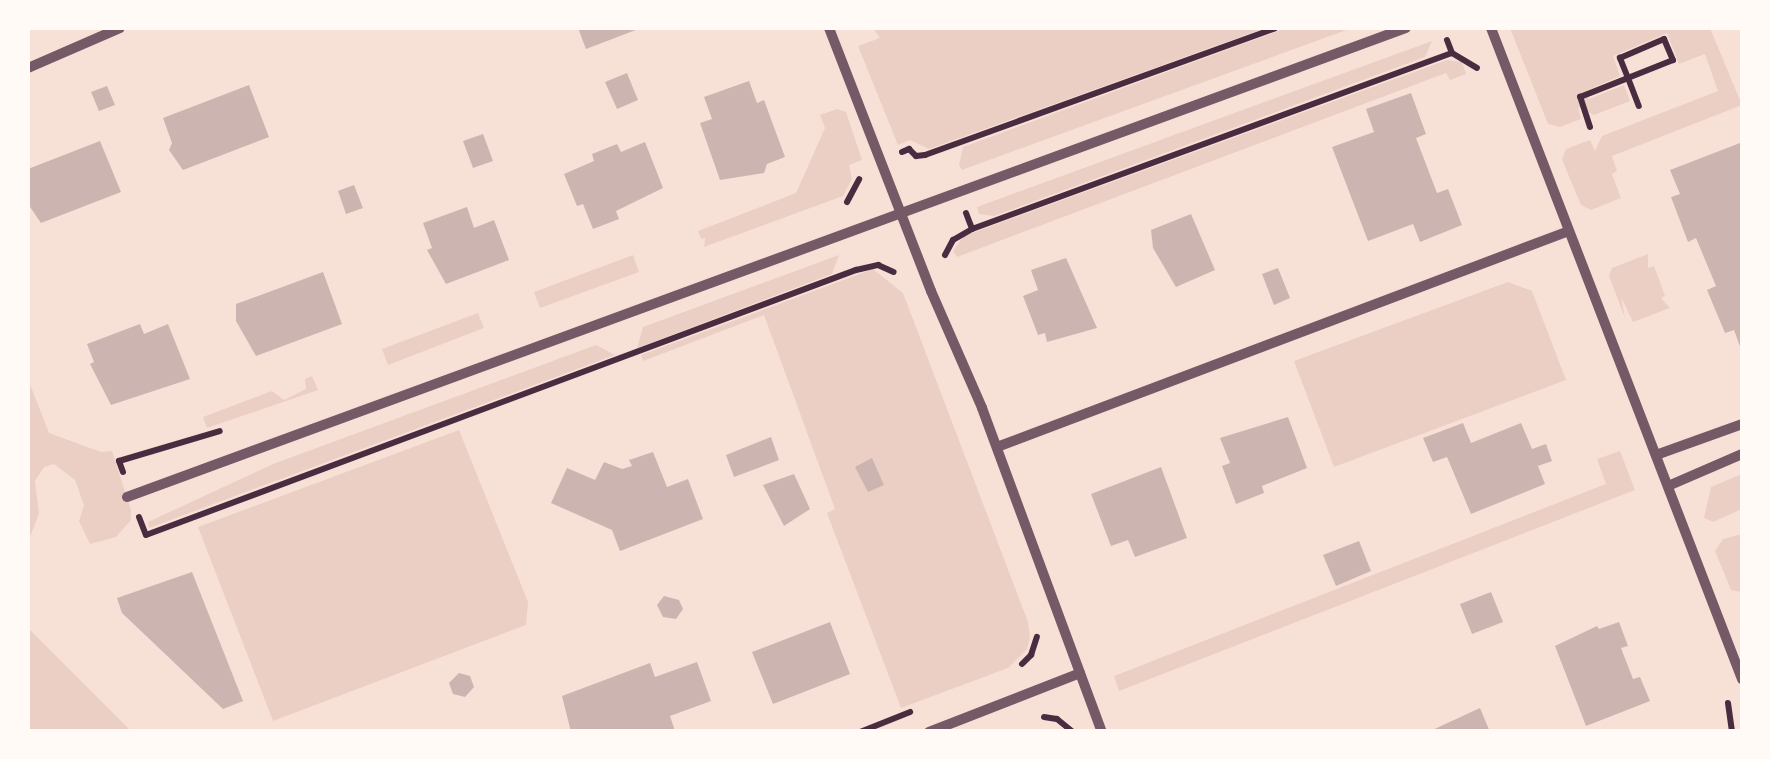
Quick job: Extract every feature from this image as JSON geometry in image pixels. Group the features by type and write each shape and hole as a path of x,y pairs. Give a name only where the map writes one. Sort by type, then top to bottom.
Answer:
{"street":[{"path":"28,68 120,28"},
{"path":"829,28 997,447 1102,732"},
{"path":"129,496 1406,28"},
{"path":"1491,28 1742,678"},
{"path":"997,447 1570,231"},
{"path":"1656,455 1742,424"},
{"path":"1668,486 1742,454"},
{"path":"928,732 1080,673"}],"path":[{"path":"901,152 909,150 919,157 1275,28"},
{"path":"1590,126 1580,97 1628,78 1673,60 1664,40 1620,58 1628,78 1639,106"},
{"path":"965,210 972,229 1452,53"},
{"path":"940,150 946,162"},
{"path":"834,208 855,194 858,169"},
{"path":"231,428 119,461 146,534 865,267 884,266 900,280"},
{"path":"1018,668 1036,644 1036,622"},
{"path":"860,732 916,710"},
{"path":"1031,721 1053,717 1073,732"}],"shaded area":[{"path":"873,28 1265,28 929,149 910,140 898,145 858,46 880,38"},
{"path":"1286,28 1352,28 962,170 959,165 963,147"},
{"path":"1510,28 1710,28 1742,105 1612,156 1617,171 1612,174 1621,198 1591,210 1581,205 1570,179 1562,159 1566,149 1590,140 1595,151 1602,136 1718,91 1705,54 1679,64 1667,33 1613,56 1620,76 1586,91 1589,99 1624,85 1630,101 1594,115 1578,107 1581,119 1560,127 1548,124"},
{"path":"1432,41 1425,57 994,216 979,214 977,207"},
{"path":"1447,60 1462,62 1466,74 1450,80 1446,73 957,257 953,251 964,236"},
{"path":"837,109 846,112 862,160 849,165 852,179 843,196 704,247 705,238 701,239 698,231 796,193 825,128 820,115"},
{"path":"1648,254 1648,268 1654,266 1665,296 1661,298 1670,308 1633,322 1621,297 1625,318 1609,276 1612,268"},
{"path":"633,255 639,272 540,308 534,292"},
{"path":"839,255 832,274 637,348 643,327"},
{"path":"873,269 903,293 1028,622 1030,637 1027,649 1008,668 901,708 827,513 835,509 764,315 643,361 641,355"},
{"path":"1508,282 1532,291 1566,380 1334,467 1294,361"},
{"path":"478,313 484,328 388,365 382,349"},
{"path":"596,345 615,355 149,528 148,522 273,464"},
{"path":"312,376 318,390 207,428 203,417 272,391 284,400 306,389 305,379"},
{"path":"28,379 49,433 101,452 112,451 131,510 131,520 116,537 90,544 79,521 84,505 75,480 54,464 44,467 35,481 39,514 28,542"},
{"path":"459,430 528,602 526,625 273,721 198,527"},
{"path":"1620,451 1635,490 1119,691 1114,676 1606,484 1597,459"},
{"path":"1742,474 1742,509 1713,522 1704,518 1711,487"},
{"path":"1742,534 1741,592 1731,590 1715,551 1723,539"},
{"path":"28,628 131,731 28,731"}],"building":[{"path":"578,28 641,28 586,49"},
{"path":"627,73 638,100 617,109 605,82"},
{"path":"749,81 757,103 764,100 785,157 767,164 764,173 720,180 700,123 712,119 704,97"},
{"path":"249,85 269,137 183,170 169,150 172,143 163,118"},
{"path":"107,86 115,105 99,111 91,92"},
{"path":"1411,93 1426,134 1416,138 1437,193 1448,189 1462,225 1420,242 1413,224 1368,241 1332,147 1374,132 1366,109"},
{"path":"483,134 493,161 473,168 463,141"},
{"path":"100,141 121,192 41,223 28,204 28,169"},
{"path":"645,142 663,188 616,211 619,219 593,229 583,204 577,206 564,174 594,161 592,154 617,144 621,152"},
{"path":"1740,143 1742,352 1734,330 1725,333 1707,290 1716,286 1696,238 1688,242 1671,197 1680,194 1670,170"},
{"path":"354,185 363,208 346,214 338,191"},
{"path":"467,207 474,228 494,220 509,260 446,284 427,250 432,248 423,223"},
{"path":"1191,214 1215,270 1176,287 1153,248 1151,230"},
{"path":"1066,258 1097,328 1047,342 1045,333 1038,335 1023,296 1038,290 1031,270"},
{"path":"1278,268 1290,298 1274,305 1262,274"},
{"path":"323,272 342,324 256,356 236,321 236,304"},
{"path":"140,324 144,334 168,324 190,379 111,405 90,364 94,362 87,344"},
{"path":"1288,417 1307,468 1262,486 1264,493 1236,504 1222,466 1230,463 1220,438"},
{"path":"1463,423 1471,443 1521,423 1532,449 1546,444 1552,461 1538,466 1545,484 1471,514 1447,457 1433,462 1423,438"},
{"path":"771,437 779,460 734,477 726,455"},
{"path":"653,452 667,487 688,479 703,519 620,551 612,530 551,503 567,468 595,480 604,462 622,469 632,466 629,460"},
{"path":"872,458 884,485 868,492 855,467"},
{"path":"1161,467 1187,538 1135,557 1128,540 1111,546 1091,494"},
{"path":"794,474 810,509 784,526 763,485"},
{"path":"1359,541 1371,571 1336,586 1323,555"},
{"path":"192,572 243,701 223,709 122,613 117,598"},
{"path":"1491,592 1503,622 1472,634 1460,604"},
{"path":"664,596 679,600 683,609 676,619 663,617 657,605"},
{"path":"830,622 850,674 773,704 752,652"},
{"path":"1619,622 1628,646 1621,648 1633,679 1640,677 1650,701 1586,726 1555,646 1597,626 1599,629"},
{"path":"697,662 711,701 670,716 675,731 571,732 562,696 650,663 655,677"},
{"path":"459,673 470,676 474,687 465,697 453,694 449,683"},
{"path":"1480,708 1490,732 1428,732"}]}
